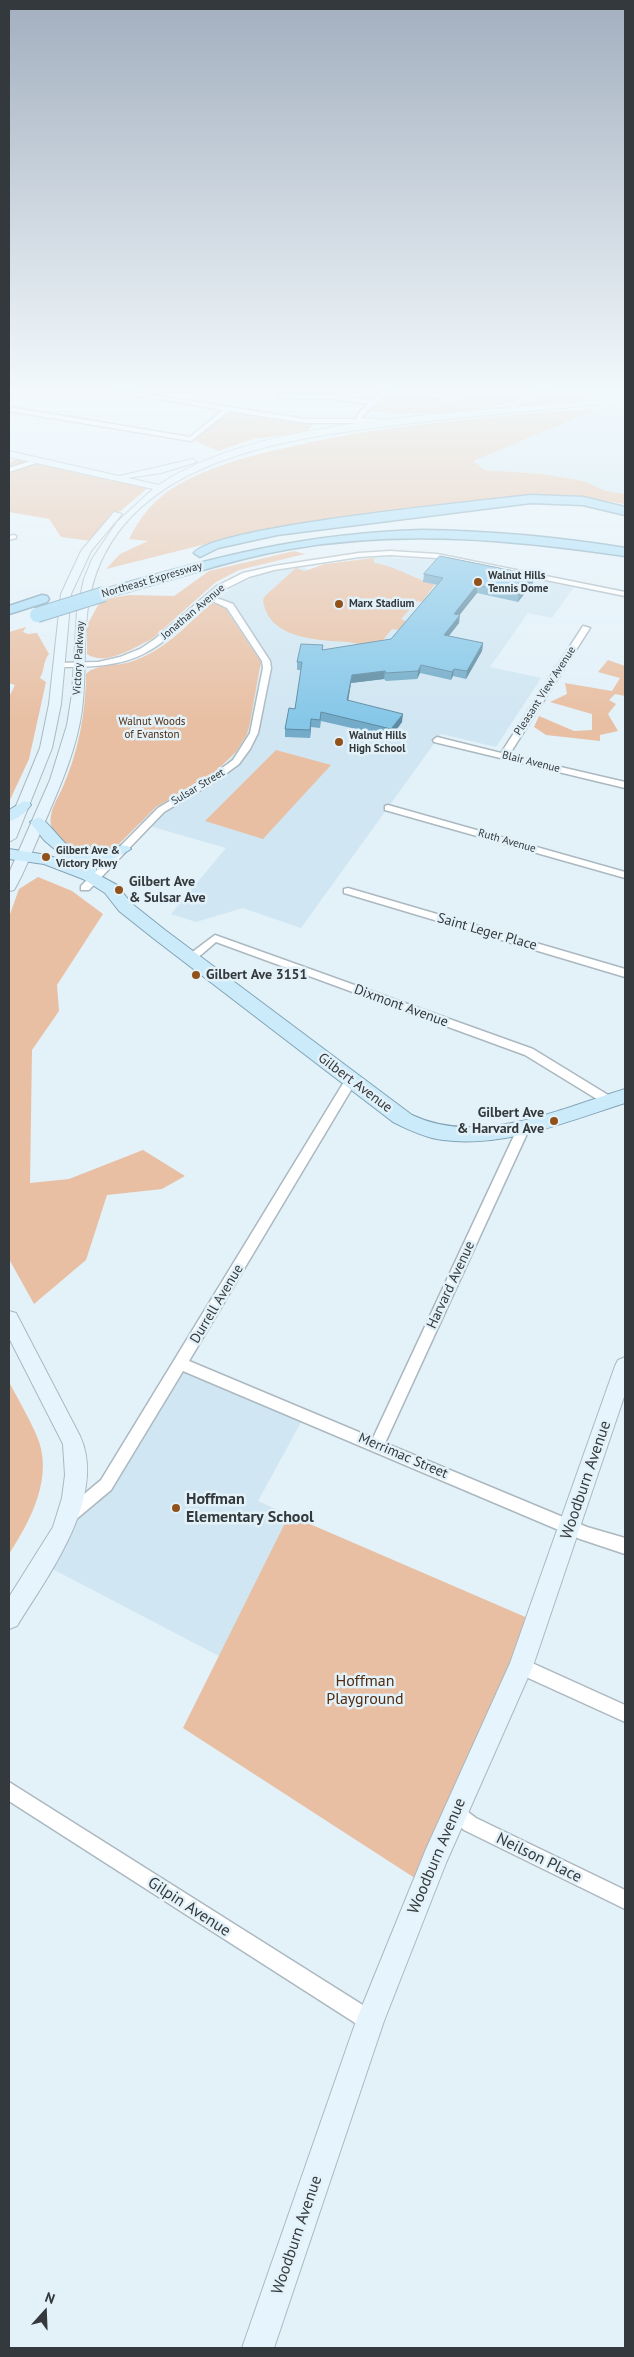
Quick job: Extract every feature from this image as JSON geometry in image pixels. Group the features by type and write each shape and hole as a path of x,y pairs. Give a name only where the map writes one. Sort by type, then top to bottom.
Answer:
{"highway":[{"path":"200,553 214,545 277,532 432,510 513,501"},
{"path":"583,501 625,511"},
{"name":"Northeast Expressway","path":"9,610 106,579 200,553 325,530 410,525 519,528 625,541"},
{"name":"Northeast Expressway","path":"9,623 226,560 292,546 353,538 429,534 492,536 558,541 625,552"}],"main road":[{"path":"9,817 24,805"},
{"path":"38,822 49,837 74,857 92,881"},
{"path":"74,857 86,860 101,859 123,849"},
{"name":"Gilbert Avenue","path":"15,860 71,868 92,881 111,889 125,907 351,1080 400,1117 428,1130 466,1134 498,1132 617,1098"},
{"name":"Gilbert Avenue","path":"92,881 109,902 125,907"}],"street":[{"name":"Victory Parkway","path":"9,838 46,748 55,704 66,594 76,565 86,548 105,525 137,501"},
{"name":"Victory Parkway","path":"9,887 15,860 38,822 66,754 72,733 79,665 80,615 89,577 95,562 120,525 142,501"},
{"name":"Jonathan Avenue","path":"59,665 112,662 143,651 158,641 228,583 256,571 360,555 390,553 452,558 625,594"},
{"name":"Sulsar Street","path":"92,881 162,810 208,784 228,770 250,742 254,733 267,668 266,661 230,606 209,597"},
{"name":"Pleasant View Avenue","path":"504,755 586,628"},
{"name":"Blair Avenue","path":"437,740 625,785"},
{"name":"Ruth Avenue","path":"388,808 625,875"},
{"name":"Saint Leger Place","path":"348,891 625,973"},
{"name":"Dixmont Avenue","path":"191,958 215,938 530,1052 617,1098"},
{"name":"Durrell Avenue","path":"69,1516 106,1485 181,1364 351,1080"},
{"name":"Harvard Avenue","path":"377,1445 525,1125"},
{"path":"9,1318 73,1444 76,1475 69,1516 48,1556 9,1618"},
{"name":"Merrimac Street","path":"181,1364 570,1527 625,1546"},
{"name":"Woodburn Avenue","path":"258,2348 370,2021 421,1892 521,1666 625,1366"},
{"path":"521,1666 625,1714"},
{"name":"Gilpin Avenue","path":"9,1791 370,2021"},
{"name":"Neilson Place","path":"456,1812 470,1824 625,1900"}],"shaded area":[{"name":"Walnut Hills High School","path":"381,557 441,560 574,587 552,618 528,613 490,667 541,678 496,747 441,734 301,928 243,908 196,922 171,914 226,848 139,823 162,803 221,769 236,752 246,736 261,668 256,653 223,605 211,603 238,584 266,573 303,567 309,570 353,560"},
{"name":"Hoffman Elementary School","path":"181,1364 305,1415 258,1501 289,1515 221,1657 43,1564 62,1532 106,1485"}],"green space":[{"path":"9,501 132,501 118,513 92,541 61,537 49,519 9,512"},
{"path":"156,501 480,501 262,530 106,569 120,554 148,541 129,539 138,523"},
{"path":"607,501 625,501 625,504"},
{"path":"294,551 305,554 239,570 216,582 152,639 137,647 111,657 94,657 87,654 87,625 101,600 129,595 174,596 209,571"},
{"name":"Marx Stadium","path":"374,558 374,563 391,567 435,584 422,602 417,601 401,619 406,621 398,630 392,629 378,646 296,635 274,623 267,613 263,600 265,596 296,568 305,571 325,564"},
{"name":"Walnut Woods of Evanston","path":"211,603 223,605 261,662 246,736 236,752 213,774 156,807 115,848 112,847 95,855 77,851 56,835 52,828 51,818 53,807 68,775 77,747 83,718 86,674 95,668 130,662 153,652 174,637"},
{"path":"26,627 23,632 28,634 37,633 49,654 40,678 46,682 29,759 9,802 9,697 15,685 9,683 9,632"},
{"path":"608,660 625,666 625,696 615,694 609,700 616,704 608,714 618,731 600,735 600,741 546,735 534,727 539,716 574,731 592,730 592,714 550,702 567,694 565,683 612,691 620,678 598,672"},
{"path":"276,750 331,765 263,839 205,821"},
{"path":"38,877 72,891 103,914 57,985 59,1011 32,1050 30,1183 69,1179 143,1150 185,1176 162,1189 107,1195 86,1260 34,1304 9,1259 9,917 19,889"},
{"path":"9,1382 36,1434 43,1465 38,1497 25,1527 9,1554"},
{"name":"Hoffman Playground","path":"289,1515 537,1622 424,1884 183,1728"}],"building":[{"path":"440,556 534,575 519,594 477,585 454,614 460,615 444,635 483,643 467,671 454,669 452,672 421,665 418,671 386,673 385,671 352,675 347,700 403,714 391,729 321,712 320,720 311,719 310,730 285,729 289,708 295,709 302,662 297,662 301,644 323,645 322,650 391,639 443,578 424,574"}],"place":[{"name":"Walnut Hills Tennis Dome","path":"478,582"},
{"name":"Marx Stadium","path":"339,604"},
{"name":"Walnut Hills High School","path":"339,742"},
{"name":"Gilbert Ave & Victory Pkwy","path":"46,857"},
{"name":"Gilbert Ave & Sulsar Ave","path":"119,890"},
{"name":"Gilbert Ave 3151","path":"196,975"},
{"name":"Gilbert Ave & Harvard Ave","path":"554,1121"},
{"name":"Hoffman Elementary School","path":"176,1508"}]}
